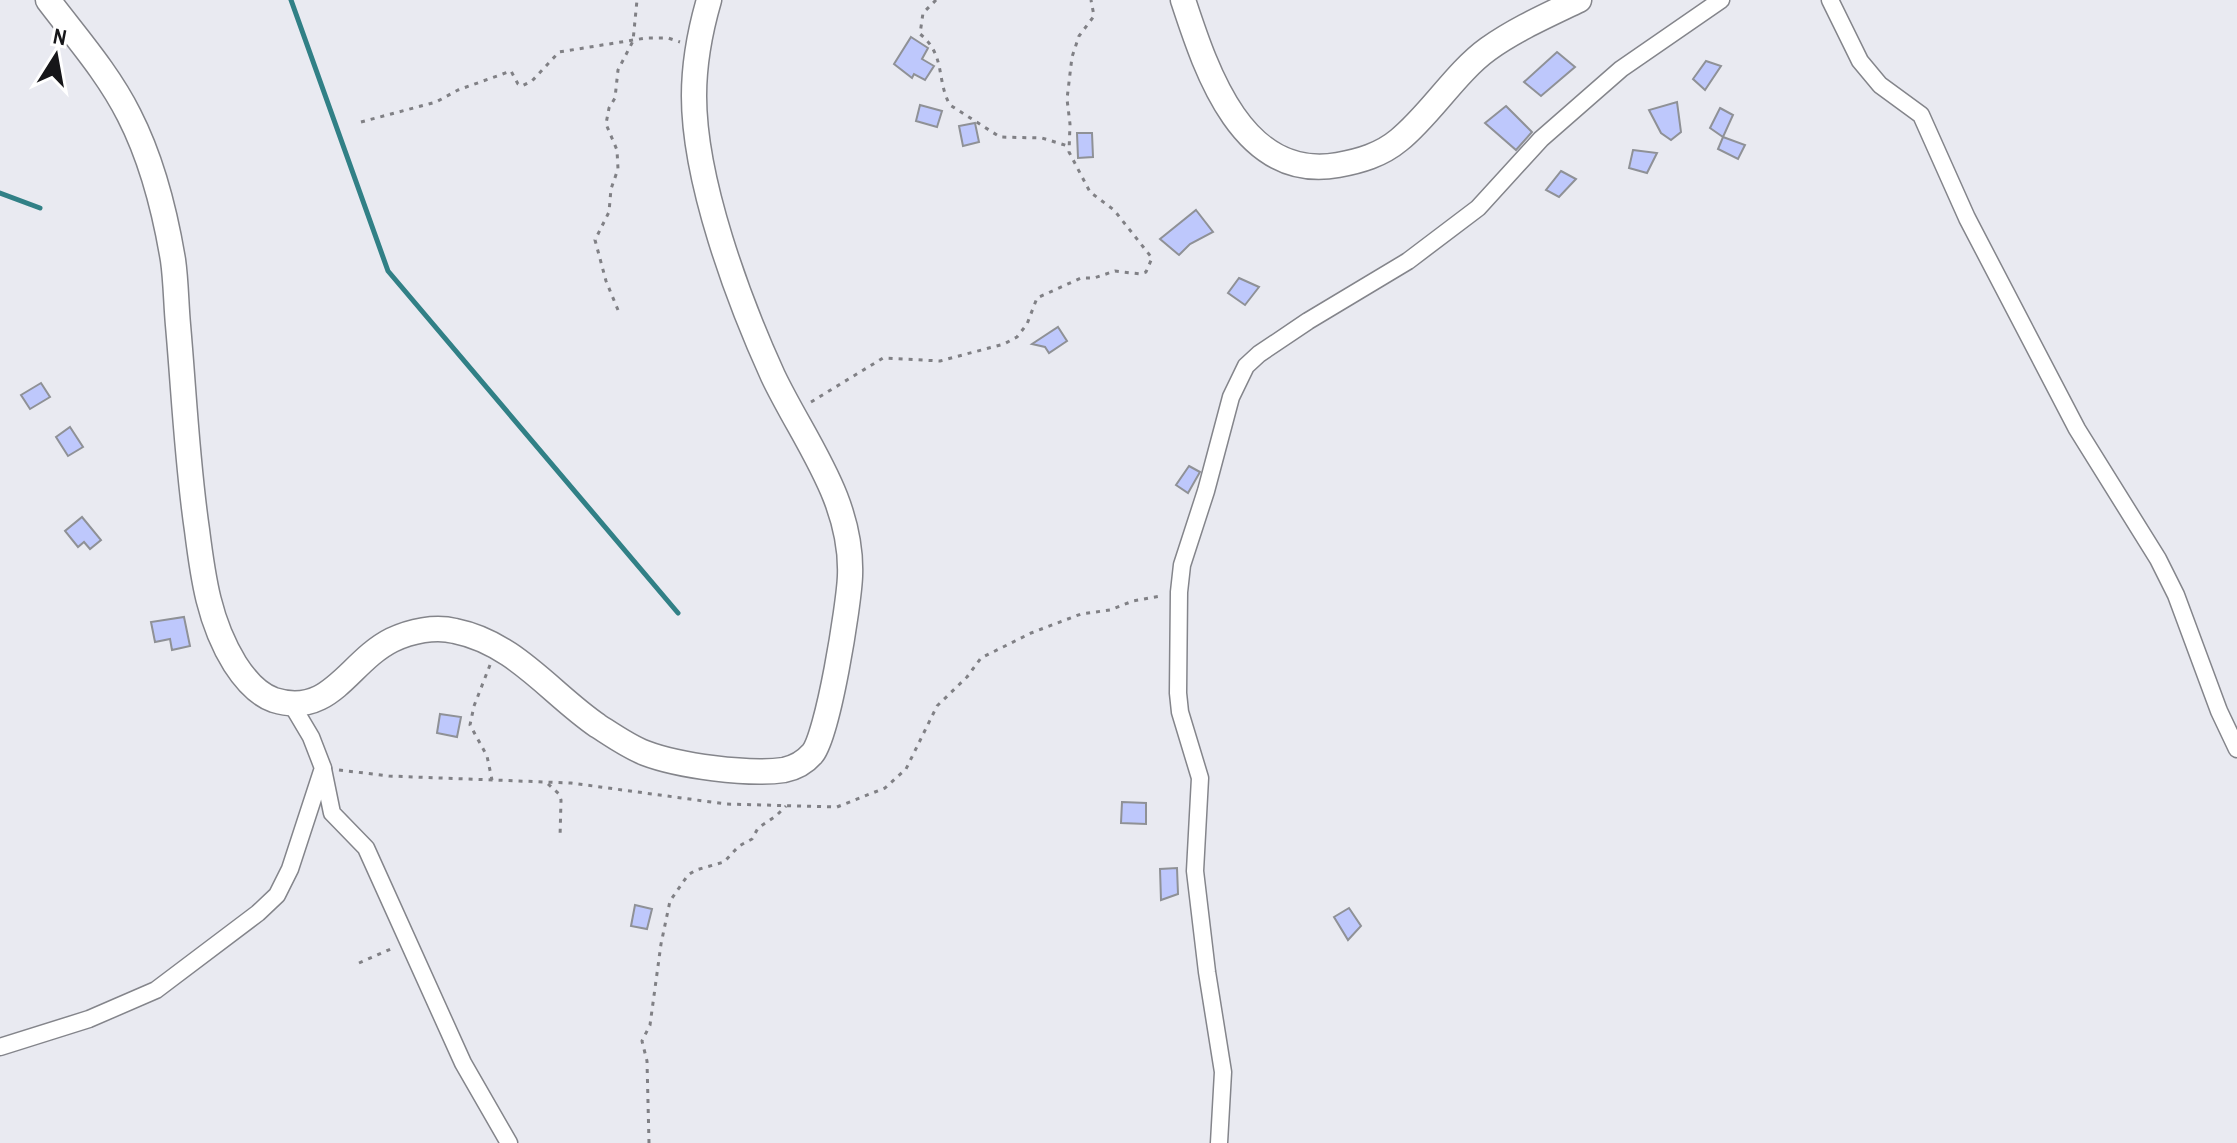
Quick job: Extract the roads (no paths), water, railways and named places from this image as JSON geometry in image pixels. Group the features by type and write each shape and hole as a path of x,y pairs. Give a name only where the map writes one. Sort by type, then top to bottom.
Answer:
{"main road":[{"path":"48,0 97,63 129,114 147,159 173,261 191,491 205,591 218,634 239,671 263,696 292,705 315,701 337,687 360,664 391,641 422,630 453,630 498,648 522,662 593,723 641,752 692,766 787,770 807,760 819,746 850,580 849,547 843,512 773,375 732,275 712,204 698,144 694,98 699,41 709,0"},
{"path":"1183,0 1200,52 1227,110 1271,153 1297,163 1327,167 1354,162 1384,151 1401,139 1485,51 1579,0"}],"street":[{"path":"1219,1143 1223,1072 1195,871 1200,778 1180,712 1178,693 1179,592 1182,565 1231,397 1246,366 1308,321 1408,261 1478,208 1541,139 1621,69 1721,0"},
{"path":"1830,0 1860,61 1880,85 1921,115 1967,218 2077,429 2158,559 2176,595 2219,711 2237,749"},
{"path":"292,705 311,737 323,768 332,813 366,848 463,1063 509,1143"},
{"path":"0,1047 89,1019 156,990 258,913 277,895 290,869 323,768"}],"waterway":[{"path":"291,0 388,271 678,613"},
{"path":"0,193 40,208"}]}
